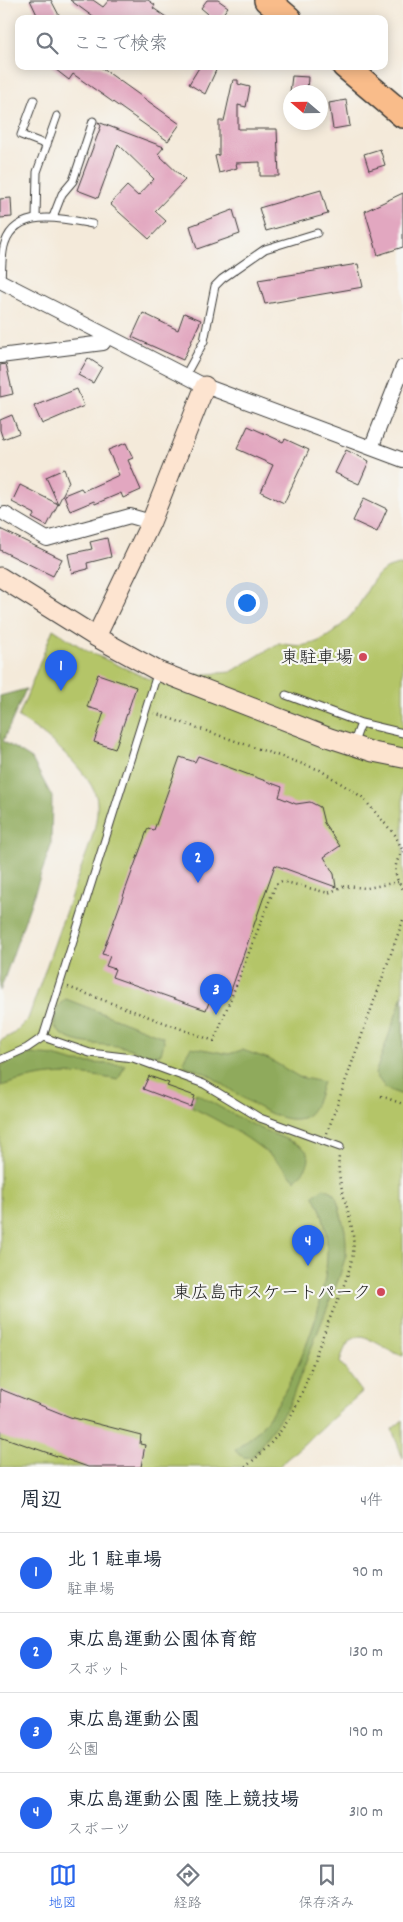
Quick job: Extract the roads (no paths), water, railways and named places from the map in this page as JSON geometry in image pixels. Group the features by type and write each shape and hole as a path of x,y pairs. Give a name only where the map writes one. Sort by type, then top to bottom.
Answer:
{"highway":[{"path":"267,0 284,15"},
{"path":"350,70 403,115"}],"street":[{"path":"0,282 205,386 403,460"},
{"path":"0,356 103,343 107,336"},
{"path":"371,448 403,367"},
{"path":"96,637 151,522 205,386"},
{"path":"5,514 47,539 130,516 151,522"},
{"path":"0,577 96,637 158,671 249,708 353,745 403,758"}],"lane":[{"path":"34,100 21,135 47,145"},
{"path":"36,218 37,172 57,116"},
{"path":"53,217 62,194 73,182 93,121"},
{"path":"0,282 4,244 8,236 20,226 36,218 53,217 92,224"},
{"path":"185,376 204,341 215,286 222,278 265,249 317,233"},
{"path":"0,1060 27,1048 43,1037 158,671"},
{"path":"286,695 362,723 403,733"},
{"path":"353,745 362,723"},
{"path":"43,1037 90,1053 133,1058 204,1084 260,1118 340,1147"}],"place":[{"name":"東駐車場","path":"363,657"},
{"name":"北１駐車場","path":"61,691"},
{"name":"東広島運動公園体育館","path":"198,883"},
{"name":"東広島運動公園","path":"216,1015"},
{"name":"東広島運動公園 陸上競技場","path":"308,1266"},
{"name":"東広島市スケートパーク","path":"381,1292"}]}
